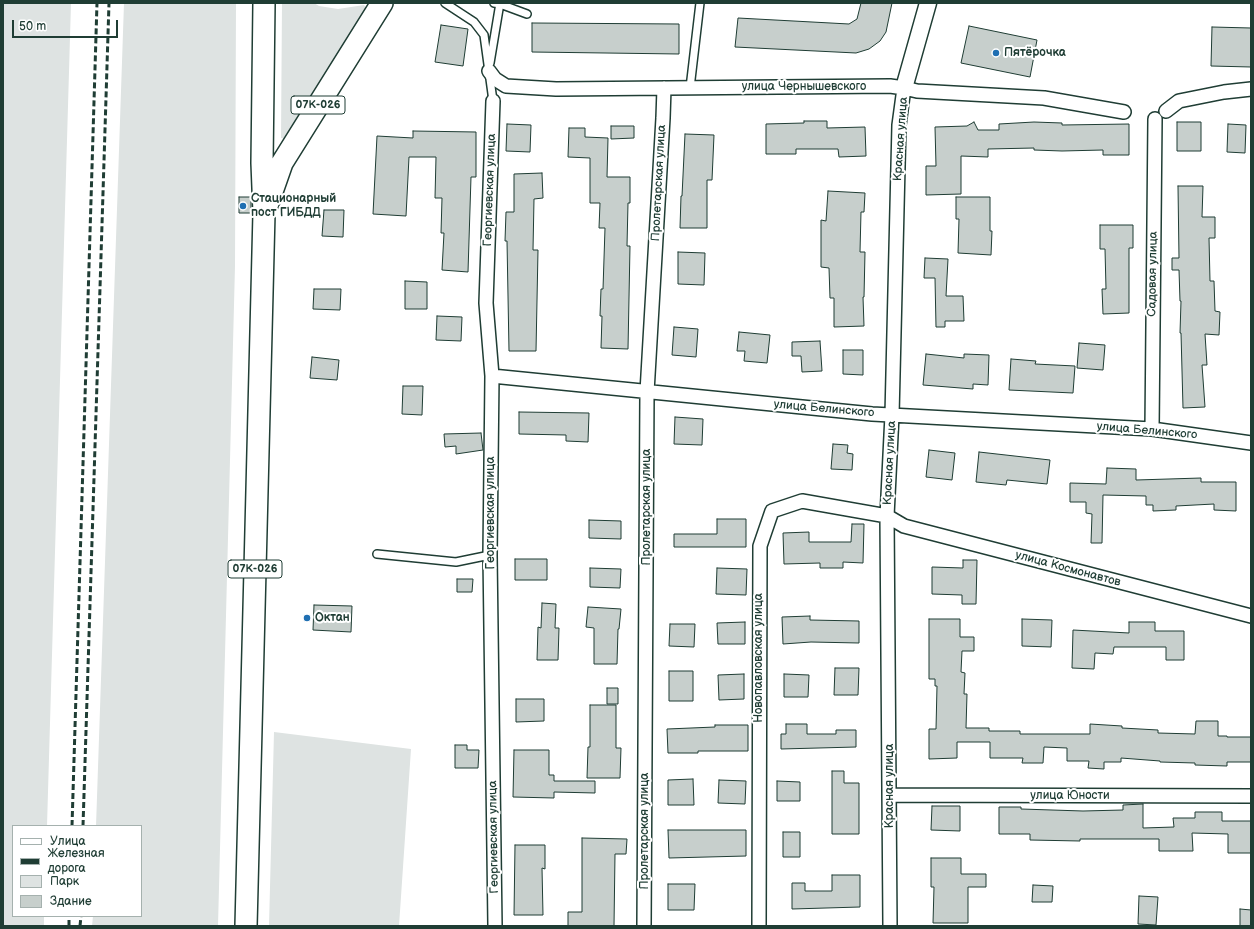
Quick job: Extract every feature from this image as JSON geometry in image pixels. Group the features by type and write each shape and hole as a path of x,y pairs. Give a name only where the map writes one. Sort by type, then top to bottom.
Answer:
{"main road":[{"name":"07К-026","path":"246,926 264,213 262,163 264,3"},
{"name":"07К-026","path":"264,213 282,163 382,3"}],"street":[{"name":"Красная улица","path":"890,926 887,516 892,415 899,125 904,88 928,3"},
{"name":"улица Чернышевского","path":"489,71 495,79 506,86 556,89 890,86 917,91 1044,98 1124,112"},
{"name":"Пролетарская улица","path":"644,926 647,392 664,88"},
{"path":"1166,111 1179,101 1224,92 1251,90"},
{"name":"Георгиевская улица","path":"493,101 486,303 492,376 490,555 496,926"},
{"name":"Садовая улица","path":"1152,429 1155,118"},
{"name":"улица Белинского","path":"492,376 872,414 1152,429 1251,443"},
{"name":"Новопавловская улица","path":"759,926 760,546 772,511 802,501 887,516"},
{"name":"улица Космонавтов","path":"887,516 904,526 1251,616"},
{"name":"улица Юности","path":"890,795 1251,796"}],"lane":[{"path":"445,3 474,22 484,35 493,101"},
{"path":"489,71 498,3 527,14"},
{"path":"690,88 700,3"},
{"path":"377,554 456,562 490,555"}],"green space":[{"path":"3,3 71,3 47,825 12,825 12,917 44,917 44,926 3,926"},
{"path":"124,3 236,3 235,266 218,926 92,926 93,917 142,917 142,825 96,825"},
{"path":"282,3 314,3 319,6 338,9 364,5 368,11 290,140 281,138"},
{"path":"274,732 411,749 399,926 269,926"}],"building":[{"path":"861,3 892,3 886,32 880,41 869,49 856,53 735,47 738,18 849,24 857,19"},
{"path":"532,23 679,24 679,54 532,52"},
{"path":"441,25 468,29 463,66 435,62"},
{"path":"969,26 1037,40 1030,77 961,63"},
{"path":"1212,27 1251,28 1251,67 1211,66"},
{"path":"804,121 827,121 827,128 865,127 866,156 839,157 838,149 796,149 796,154 766,154 766,124 804,123"},
{"path":"974,122 978,130 999,130 999,124 1034,122 1062,123 1062,125 1129,124 1129,155 1103,155 1103,150 1062,151 1034,150 1034,148 988,149 988,157 961,156 961,194 926,195 926,166 936,166 935,127 967,126"},
{"path":"1177,122 1201,122 1201,151 1177,151"},
{"path":"507,124 531,125 530,152 506,151"},
{"path":"1228,124 1246,125 1245,153 1227,152"},
{"path":"611,126 634,126 634,138 611,139"},
{"path":"569,128 585,128 585,137 608,138 607,177 630,177 627,246 630,246 628,349 601,348 602,316 600,316 601,289 603,289 605,228 599,228 600,203 590,203 590,158 568,157"},
{"path":"413,131 476,132 476,177 471,177 468,272 442,270 444,233 441,233 442,198 435,198 436,157 409,157 406,216 373,214 377,136 413,138"},
{"path":"685,134 714,135 712,180 707,180 707,228 680,228"},
{"path":"542,173 543,198 534,199 533,250 538,250 536,351 509,351 507,241 505,241 506,212 514,212 514,174"},
{"path":"1178,186 1203,186 1202,217 1215,217 1215,238 1209,238 1210,281 1214,281 1215,311 1220,312 1219,335 1205,334 1207,365 1202,365 1205,407 1183,408 1179,270 1172,270 1172,258 1179,258"},
{"path":"828,191 865,193 864,212 861,212 860,252 865,252 863,297 864,326 834,327 834,298 830,298 829,268 821,267 821,220 826,221"},
{"path":"239,197 251,197 251,213 239,213"},
{"path":"956,197 990,197 990,231 992,231 991,255 958,253 959,219 956,219"},
{"path":"324,210 344,210 343,237 322,236"},
{"path":"1100,225 1133,225 1133,248 1129,248 1129,313 1103,314 1102,289 1106,289 1105,249 1100,249"},
{"path":"678,252 705,253 704,285 678,284"},
{"path":"925,258 948,259 946,296 963,296 964,321 945,321 945,327 936,327 935,278 924,278"},
{"path":"405,281 427,282 427,309 405,309"},
{"path":"314,289 341,289 340,310 313,309"},
{"path":"437,316 462,317 461,341 436,340"},
{"path":"674,327 698,329 696,357 672,355"},
{"path":"739,332 770,335 767,363 744,361 745,351 737,351"},
{"path":"820,341 822,371 802,372 801,356 792,356 792,342"},
{"path":"1079,343 1105,345 1103,370 1077,368"},
{"path":"843,350 863,350 863,375 843,374"},
{"path":"926,354 964,358 964,354 989,355 988,385 973,384 973,389 923,385"},
{"path":"312,357 339,360 337,380 310,378"},
{"path":"1011,359 1036,361 1035,364 1075,366 1073,393 1009,390"},
{"path":"403,386 423,386 422,415 402,414"},
{"path":"519,412 589,413 588,442 566,441 566,435 519,434"},
{"path":"675,417 703,419 702,445 674,444"},
{"path":"481,433 483,450 456,454 456,446 445,447 444,434"},
{"path":"833,444 848,445 847,453 853,454 852,470 831,469"},
{"path":"929,450 955,453 952,480 926,477"},
{"path":"979,452 1050,460 1047,484 1007,480 1006,485 976,482"},
{"path":"1107,468 1136,469 1136,480 1201,478 1201,482 1236,482 1236,511 1214,510 1214,504 1176,506 1176,510 1153,511 1153,505 1146,505 1146,496 1103,495 1102,543 1091,543 1092,514 1086,513 1086,502 1070,502 1070,483 1106,484"},
{"path":"717,519 746,519 746,547 674,547 674,534 717,534"},
{"path":"589,520 621,521 621,539 589,538"},
{"path":"852,524 864,524 863,563 843,562 843,568 820,568 820,563 784,564 783,533 809,532 809,542 851,542"},
{"path":"515,559 547,559 547,580 515,580"},
{"path":"963,560 977,560 976,604 962,604 962,595 932,594 932,567 963,568"},
{"path":"590,568 621,569 620,588 590,587"},
{"path":"717,568 747,569 746,595 716,594"},
{"path":"457,579 473,579 472,592 457,592"},
{"path":"542,603 556,604 555,628 559,628 558,660 537,660 538,627 541,628"},
{"path":"314,605 352,606 351,632 313,630"},
{"path":"588,607 621,609 618,629 617,664 594,664 594,628 586,627"},
{"path":"810,616 810,620 859,621 859,643 811,642 783,644 782,617"},
{"path":"929,619 960,619 960,637 974,637 974,651 962,651 961,672 965,673 964,694 967,694 966,728 989,728 989,731 1020,731 1020,734 1090,734 1090,724 1158,730 1158,733 1195,734 1196,721 1218,721 1218,736 1251,737 1251,762 1227,762 1227,766 1195,765 1195,763 1160,762 1121,758 1121,762 1104,762 1104,769 1088,768 1089,761 1067,761 1067,748 1044,747 1043,763 1022,763 1023,758 990,758 990,742 957,742 957,758 929,759 929,729 936,729 937,686 935,686 935,679 929,679"},
{"path":"1022,619 1052,620 1051,647 1022,646"},
{"path":"745,622 745,644 718,644 717,623"},
{"path":"1129,622 1155,622 1155,631 1184,631 1184,660 1166,660 1166,647 1114,647 1113,654 1095,653 1094,669 1072,668 1073,630 1129,633"},
{"path":"670,624 695,624 694,647 669,646"},
{"path":"835,668 859,668 858,695 834,695"},
{"path":"669,671 693,671 693,701 669,701"},
{"path":"744,674 744,699 719,700 718,675"},
{"path":"784,674 809,675 808,697 784,697"},
{"path":"607,688 618,688 618,704 607,704"},
{"path":"516,699 544,699 544,721 516,722"},
{"path":"590,705 616,705 616,748 621,748 620,778 587,778 588,747 590,747"},
{"path":"786,724 807,724 807,734 836,734 836,730 856,730 856,747 781,749 781,734 786,734"},
{"path":"715,725 748,725 748,751 698,751 698,753 668,753 667,729 715,727"},
{"path":"455,745 467,745 467,750 479,750 478,768 455,768"},
{"path":"514,750 549,750 549,775 554,775 554,781 595,781 595,793 554,792 554,798 513,797"},
{"path":"832,771 844,771 844,783 859,783 859,834 832,834"},
{"path":"693,779 694,805 668,805 668,780"},
{"path":"719,780 746,781 745,804 718,803"},
{"path":"777,781 800,782 800,801 777,801"},
{"path":"1143,804 1143,828 1174,827 1173,818 1195,818 1195,812 1222,812 1222,821 1251,821 1251,853 1228,853 1228,834 1192,833 1193,851 1159,851 1159,839 1080,839 1080,841 1030,840 1030,834 999,834 999,807 1083,811 1123,810 1123,805"},
{"path":"932,806 960,806 960,831 931,830"},
{"path":"668,830 746,830 746,856 669,858"},
{"path":"783,832 800,832 800,857 783,857"},
{"path":"582,838 627,839 626,854 615,854 614,926 568,926 568,912 582,912"},
{"path":"515,845 545,845 545,869 542,868 543,915 514,915"},
{"path":"931,858 961,858 961,874 986,874 986,887 968,887 968,923 933,923 934,887 931,887"},
{"path":"832,875 860,875 860,907 792,909 792,883 805,883 805,891 832,891"},
{"path":"668,884 695,884 694,910 668,910"},
{"path":"1033,885 1053,886 1052,902 1032,902"},
{"path":"1139,896 1158,897 1156,925 1138,924"},
{"path":"1240,909 1251,910 1251,926 1240,926"}],"railway":[{"path":"72,825 97,3"},
{"path":"83,825 109,3"},
{"path":"69,917 69,926"},
{"path":"80,926 81,917"}],"place":[{"name":"Пятёрочка","path":"996,53"},
{"name":"Стационарный пост ГИБДД","path":"243,206"},
{"name":"Октан","path":"307,618"}]}
